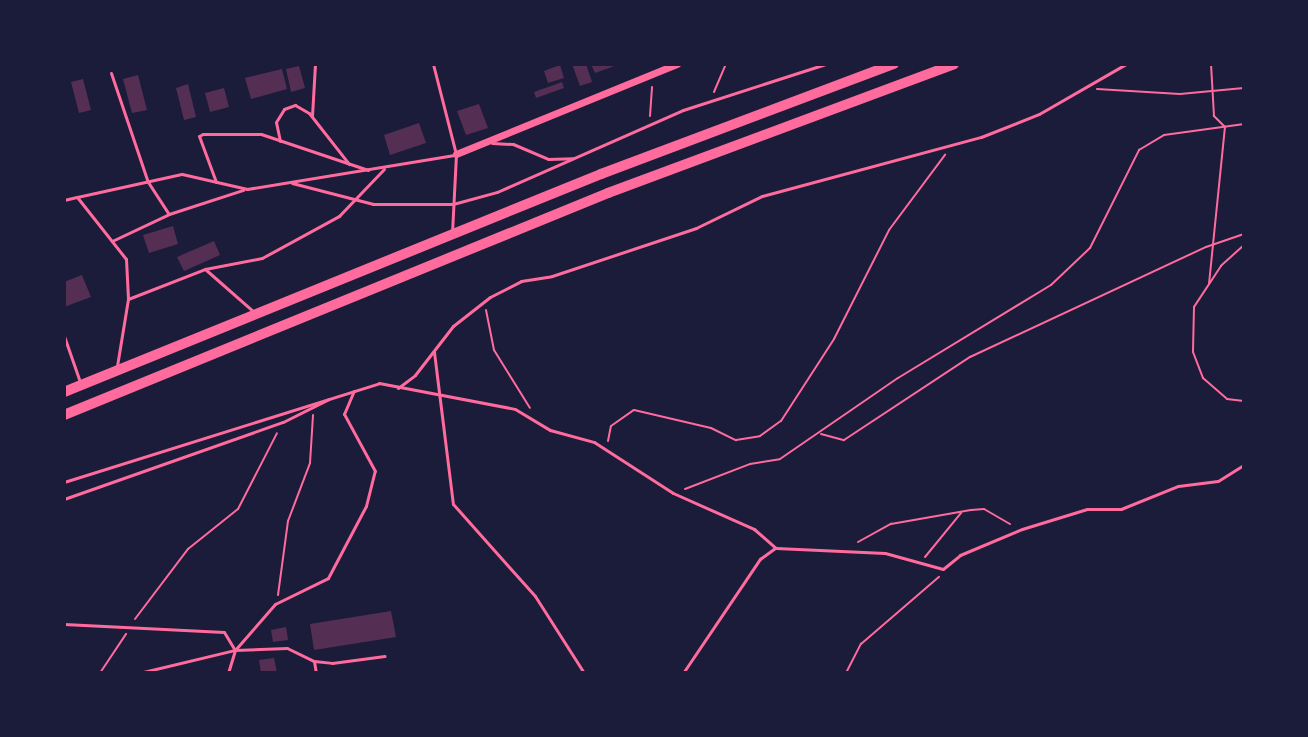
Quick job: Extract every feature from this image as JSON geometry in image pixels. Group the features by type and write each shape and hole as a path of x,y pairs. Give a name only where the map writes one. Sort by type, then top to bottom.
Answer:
{"main road":[{"path":"64,392 452,235 894,64"},
{"path":"64,415 608,193 954,64"}],"street":[{"path":"456,154 677,64"}],"lane":[{"path":"312,116 315,64"},
{"path":"433,64 456,154 452,235"},
{"path":"292,183 355,199 453,204 577,158 709,101 825,64"},
{"path":"398,388 485,301 521,281 552,276 696,228 762,196 955,145 1039,114 1126,64"},
{"path":"111,73 148,182 169,214"},
{"path":"280,141 276,122 284,109 295,105 312,116 349,164"},
{"path":"216,182 199,136 261,134 371,172"},
{"path":"485,142 513,144 548,159 577,158"},
{"path":"112,241 169,214 247,189 371,172 456,154"},
{"path":"128,299 205,269 262,258 339,216 384,169"},
{"path":"64,200 182,174 247,189"},
{"path":"77,197 126,259 128,299 116,373"},
{"path":"205,269 257,315"},
{"path":"64,336 81,386"},
{"path":"434,350 453,504 535,596 584,673"},
{"path":"64,482 379,383 398,388 441,391 515,409 544,427 606,450 673,493 754,529 776,548"},
{"path":"228,673 235,650 275,604 328,578 366,506 375,471 344,414 355,389"},
{"path":"64,499 283,422 315,409 335,396"},
{"path":"683,673 760,559 776,548 885,553 943,569 960,555 1022,529 1087,509 1121,509 1178,486 1218,481 1244,465"},
{"path":"64,624 224,632 235,650"},
{"path":"139,673 235,650 287,648 314,661 385,656"},
{"path":"314,661 316,673"}],"path":[{"path":"709,101 726,64"},
{"path":"1211,64 1214,116 1225,127"},
{"path":"649,126 652,73"},
{"path":"1080,89 1244,88"},
{"path":"673,493 750,464 780,459 1051,285 1090,248 1139,150 1164,135 1244,124"},
{"path":"1209,284 1225,127"},
{"path":"606,450 611,426 634,410 711,428 736,440 760,436 781,421 834,339 889,230 930,169 955,145"},
{"path":"819,433 844,440 970,357 1214,244 1244,234"},
{"path":"1244,245 1209,284 1194,307 1193,352 1203,378 1227,399 1244,401"},
{"path":"485,301 494,350 544,427"},
{"path":"275,604 288,553 288,521 310,463 308,437 315,409"},
{"path":"100,673 127,629 188,549 238,509 283,422"},
{"path":"841,551 891,524 984,509 1022,529"},
{"path":"920,565 948,523 962,512"},
{"path":"846,673 861,644 943,569"}],"building":[{"path":"572,64 586,64 592,82 580,86"},
{"path":"591,64 620,64 595,73"},
{"path":"560,65 564,78 548,83 544,71"},
{"path":"299,66 305,88 291,92 286,69"},
{"path":"282,69 287,89 251,99 245,78"},
{"path":"138,75 147,110 132,113 123,79"},
{"path":"83,79 91,110 79,113 71,82"},
{"path":"562,82 564,88 536,98 534,92"},
{"path":"188,84 196,117 184,120 176,88"},
{"path":"224,88 229,107 210,112 205,93"},
{"path":"479,104 488,128 466,135 457,111"},
{"path":"419,123 426,143 390,155 384,135"},
{"path":"173,226 178,244 149,253 143,235"},
{"path":"214,241 220,255 184,271 177,257"},
{"path":"82,275 91,297 64,307 64,282"},
{"path":"391,611 396,637 314,650 310,624"},
{"path":"286,627 288,640 273,642 271,630"},
{"path":"274,658 277,673 261,673 259,660"}]}
